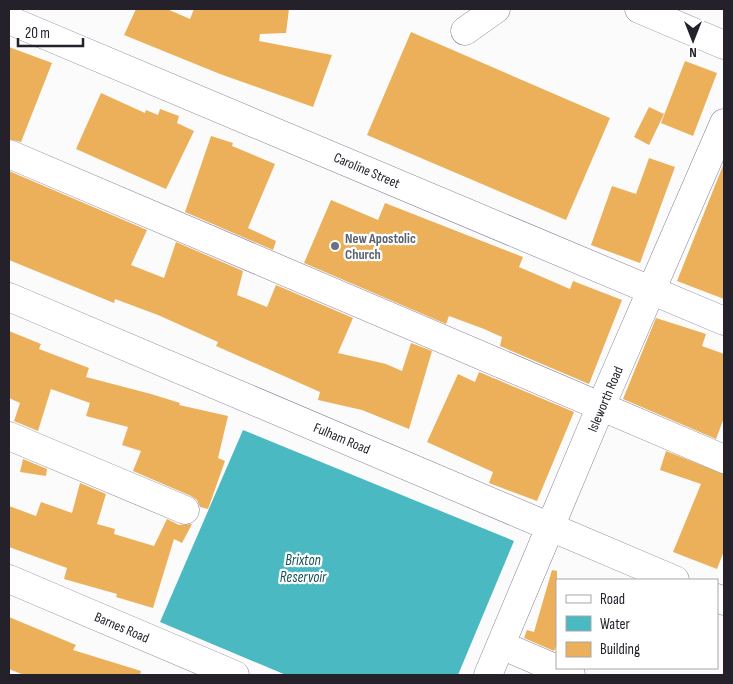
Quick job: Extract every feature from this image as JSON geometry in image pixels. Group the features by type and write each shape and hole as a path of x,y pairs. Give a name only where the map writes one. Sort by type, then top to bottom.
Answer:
{"street":[{"path":"465,31 496,9"},
{"path":"639,9 724,45"},
{"name":"Caroline Street","path":"9,20 724,321"},
{"name":"Isleworth Road","path":"488,675 652,290 715,173 724,123"},
{"path":"9,154 724,459"},
{"name":"Fulham Road","path":"9,297 674,579"},
{"path":"9,436 185,510"},
{"name":"Barnes Road","path":"9,579 235,675"},
{"path":"501,646 556,669"},
{"path":"557,669 571,675"}],"water":[{"name":"Brixton Reservoir","path":"243,430 514,541 458,675 286,675 160,622"}],"building":[{"path":"136,9 167,9 190,19 194,9 289,9 286,33 260,34 259,41 332,55 313,107 220,74 124,35"},
{"path":"411,32 610,118 566,220 367,135"},
{"path":"9,47 52,63 21,142 9,139"},
{"path":"685,61 717,73 693,136 661,123"},
{"path":"101,93 145,113 146,110 158,115 160,109 179,116 177,123 194,131 166,189 76,149"},
{"path":"649,107 664,114 649,145 634,137"},
{"path":"211,136 233,143 232,146 275,164 248,228 276,241 273,250 185,212"},
{"path":"649,158 675,167 640,263 591,245 612,186 636,194"},
{"path":"724,163 724,299 677,281"},
{"path":"9,171 147,230 131,265 164,278 176,242 243,271 237,295 267,307 276,285 353,318 338,353 386,364 402,371 411,343 432,351 409,429 362,410 318,400 320,392 216,346 218,342 158,315 115,299 114,303 9,260"},
{"path":"331,200 378,220 385,203 523,257 519,267 570,289 573,281 622,300 589,384 500,346 502,337 484,329 449,316 446,324 304,263"},
{"path":"656,318 706,334 702,346 724,354 724,418 716,439 623,399"},
{"path":"9,331 41,344 39,349 89,368 86,377 151,394 180,403 179,405 228,416 218,458 225,461 208,509 200,507 197,500 191,496 133,471 141,451 122,445 128,427 86,416 90,403 51,389 38,431 14,421 20,403 9,398"},
{"path":"479,372 574,412 537,501 489,483 493,472 427,442 458,374 475,382"},
{"path":"666,451 724,474 724,551 717,569 673,552 701,484 660,470"},
{"path":"23,459 47,469 46,476 20,472"},
{"path":"80,483 106,494 97,524 115,529 114,534 154,546 167,519 179,525 192,524 182,543 174,539 153,608 116,597 117,594 64,579 67,568 9,547 9,506 36,516 41,502 72,513"},
{"path":"552,570 557,571 556,646 554,651 524,638 527,630 534,632"},
{"path":"9,617 76,645 73,650 141,671 140,675 24,675 9,669"}],"place":[{"name":"New Apostolic Church","path":"335,246"}]}
